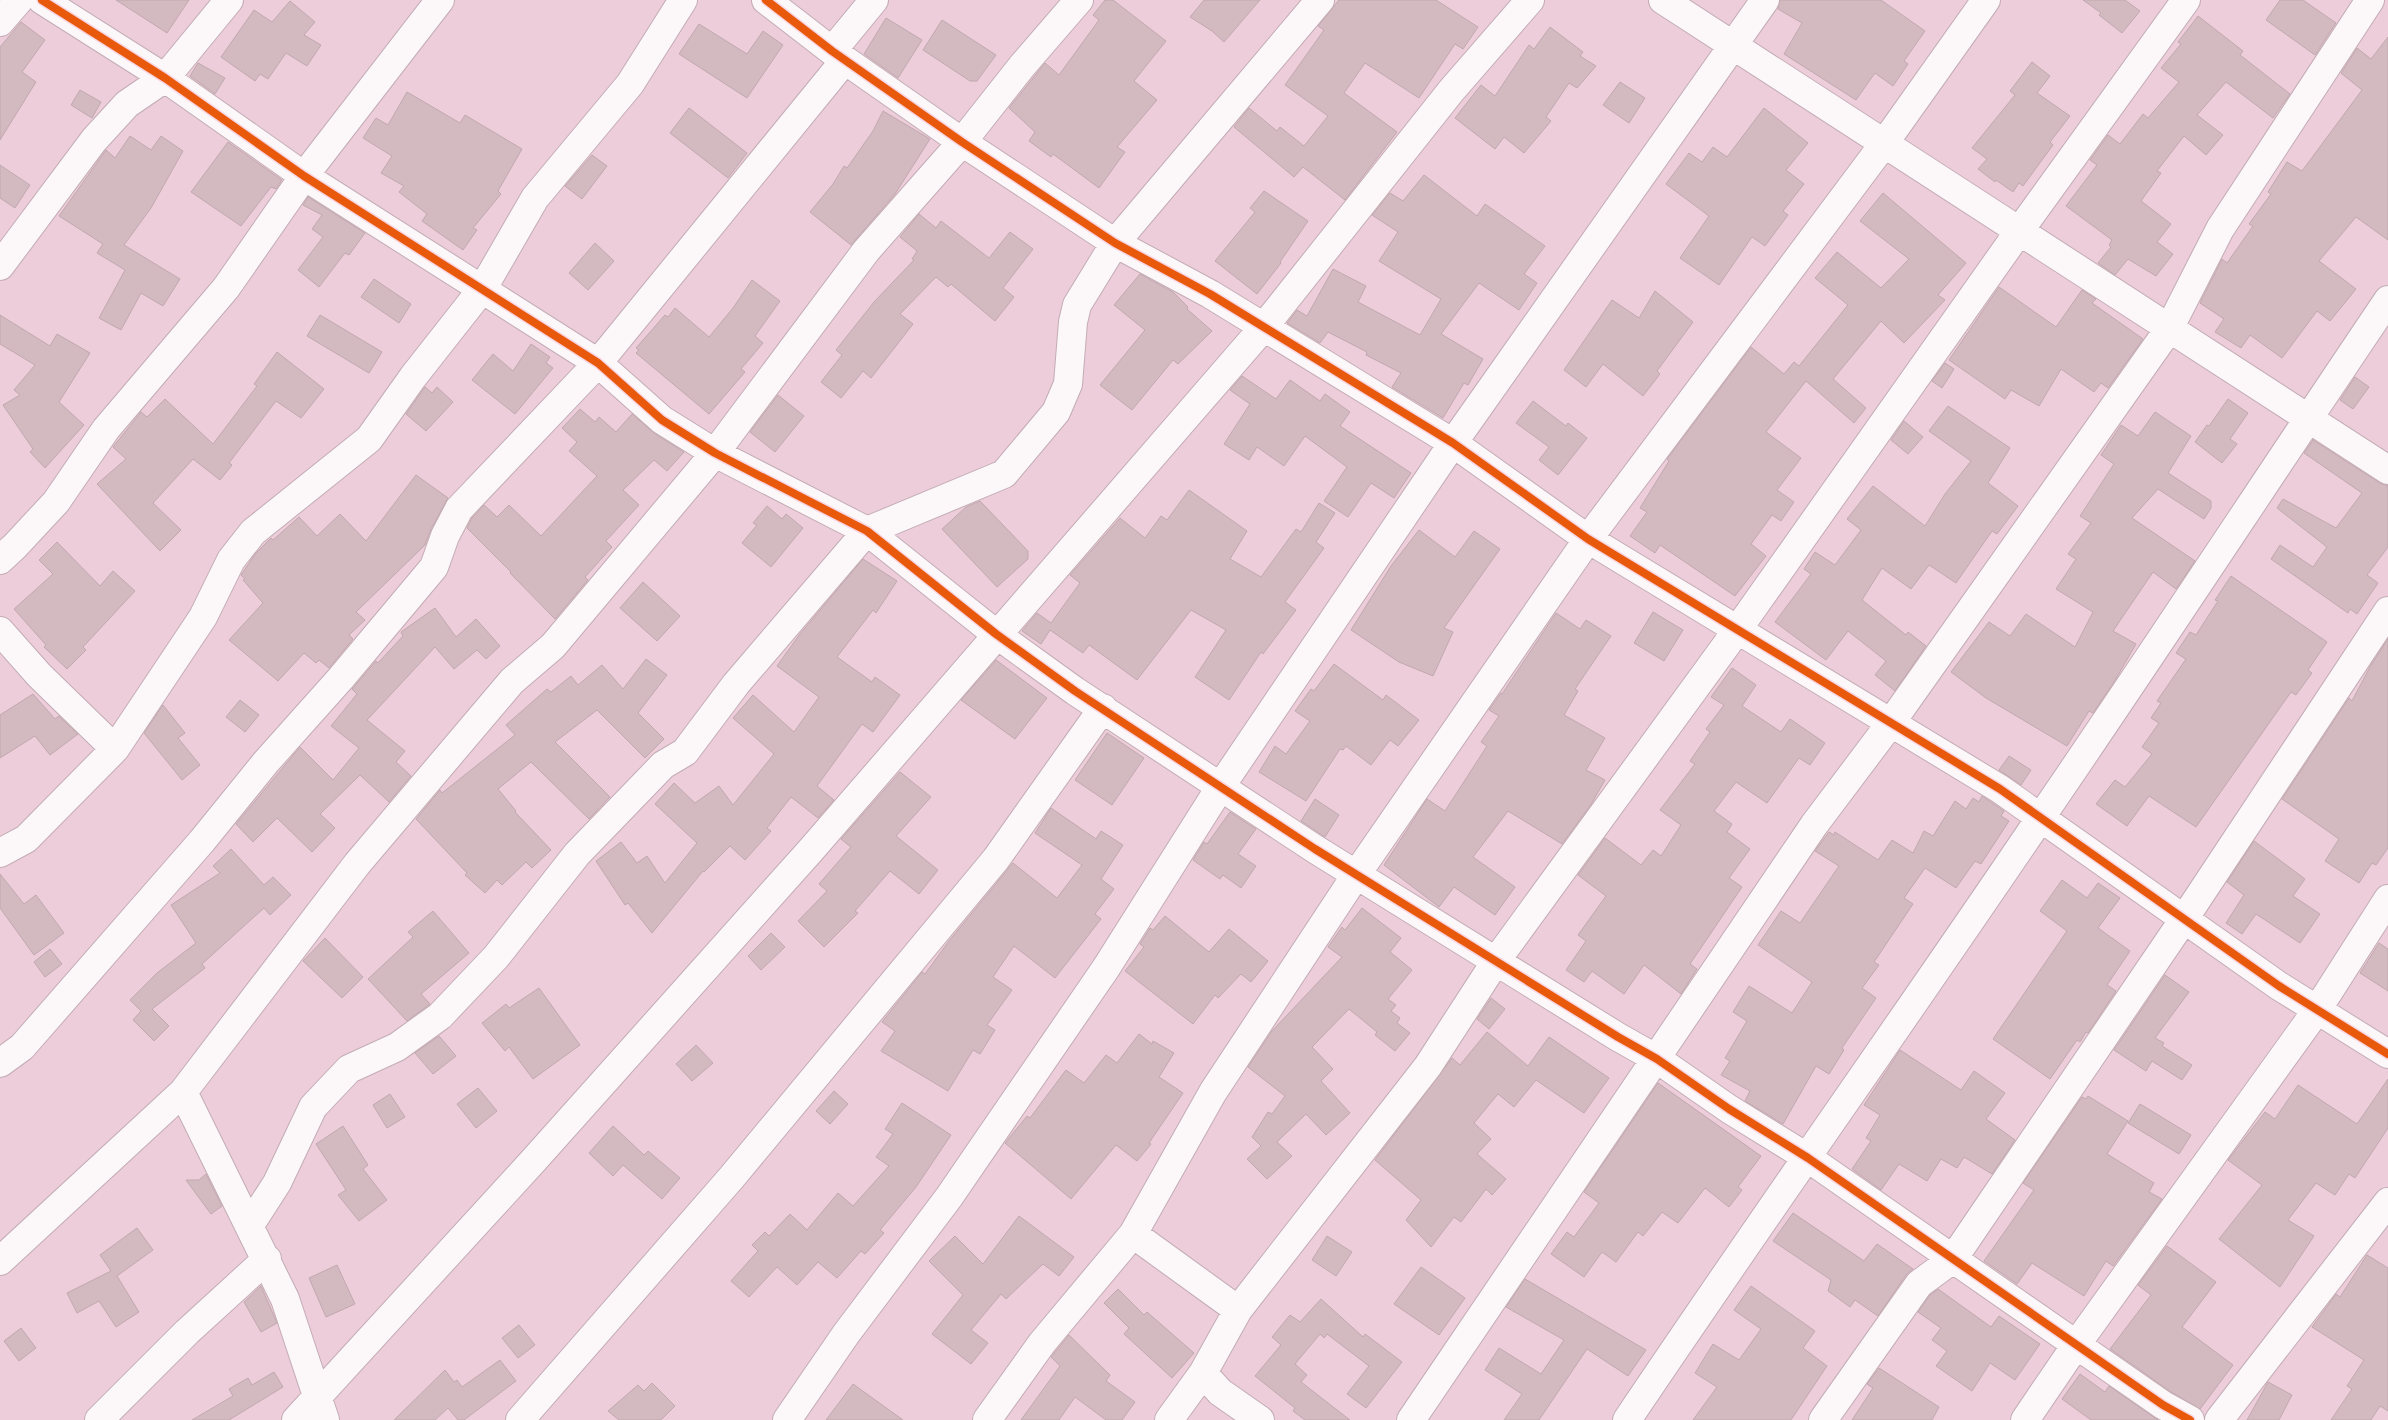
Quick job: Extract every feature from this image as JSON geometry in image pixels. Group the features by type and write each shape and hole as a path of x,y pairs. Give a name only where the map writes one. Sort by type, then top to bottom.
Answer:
{"street":[{"path":"0,22 19,0"},
{"path":"42,0 165,78 304,176 483,288 598,363 662,420 715,453 867,531 996,634 1075,692 1103,708 1356,875 1618,1037 1657,1059 1729,1109 1808,1158 2162,1405 2190,1420"},
{"path":"0,266 94,140 127,104 165,78 229,0"},
{"path":"0,560 56,502 106,430 226,288 304,176 440,0"},
{"path":"0,853 26,839 115,749 203,617 230,560 254,532 369,440 413,377 483,288 536,198 630,84 683,0"},
{"path":"766,0 838,56 962,142 1115,243 1210,294 1453,443 1588,539 2000,789 2279,986 2388,1054"},
{"path":"0,1063 22,1047 87,974 434,567 445,536 458,509 598,363 838,56 874,0"},
{"path":"0,1261 183,1092 357,864 512,681 553,646 715,453 866,250 962,142 1022,66 1079,0"},
{"path":"250,1226 277,1183 313,1107 349,1069 396,1047 440,1016 496,957 577,854 663,765 684,752 736,684 867,531 1004,474 1056,412 1068,384 1073,322 1077,306 1115,243 1320,0"},
{"path":"296,1420 321,1408 534,1160 798,865 996,634 1263,328 1451,91 1530,0"},
{"path":"1663,0 1883,145 2020,230 2169,329 2388,470"},
{"path":"787,1420 846,1334 949,1197 1084,1001 1221,786 1453,443 1765,0"},
{"path":"987,1420 1042,1344 1133,1234 1213,1092 1356,875 1588,539 1883,145 1986,0"},
{"path":"1169,1420 1203,1373 1238,1310 1428,1066 1496,961 1738,629 2020,230 2186,0"},
{"path":"1411,1420 1814,825 1890,724 2169,329 2220,229 2370,0"},
{"path":"1627,1420 1762,1219 1808,1158 2040,818 2388,300"},
{"path":"1823,1420 1919,1284 1953,1259 2184,919 2388,611"},
{"path":"0,630 39,675 115,749"},
{"path":"520,1420 732,1177 996,859 1103,708"},
{"path":"2025,1420 2076,1345 2317,1010 2388,899"},
{"path":"183,1092 267,1259 285,1299 321,1408"},
{"path":"2219,1420 2388,1202"},
{"path":"1133,1234 1238,1310"},
{"path":"99,1420 187,1332 267,1259"},
{"path":"1203,1373 1220,1392 1260,1420"}],"building":[{"path":"116,0 189,0 167,33"},
{"path":"1105,0 1113,0 1166,41 1134,81 1157,100 1117,147 1125,152 1099,188 1053,154 1051,157 1029,141 1035,132 1009,108 1045,63 1059,75 1099,20 1093,15"},
{"path":"1204,0 1260,0 1224,42 1212,31 1190,17"},
{"path":"1339,0 1436,0 1478,27 1463,49 1455,44 1419,98 1365,63 1344,93 1397,132 1345,200 1303,167 1294,177 1234,127 1249,108 1277,131 1280,127 1304,146 1328,116 1285,85 1324,30 1318,26"},
{"path":"1780,0 1881,0 1925,31 1904,61 1908,64 1893,86 1875,73 1856,100 1784,54 1802,23 1778,9"},
{"path":"2083,0 2125,0 2140,11 2122,33 2099,15 2101,13"},
{"path":"2280,0 2303,0 2336,23 2315,55 2266,20"},
{"path":"290,1 315,22 304,35 321,45 307,66 286,53 268,79 260,74 255,81 221,57 254,10 272,22"},
{"path":"2198,16 2243,51 2240,55 2290,94 2273,118 2226,82 2197,115 2223,135 2206,155 2184,136 2157,171 2161,173 2141,201 2171,224 2157,242 2173,254 2156,276 2128,259 2115,275 2098,263 2111,247 2109,245 2112,240 2066,206 2097,165 2090,160 2108,135 2120,144 2143,114 2148,118 2179,82 2161,68 2181,44 2178,42"},
{"path":"886,18 922,40 898,78 864,54"},
{"path":"942,20 996,55 977,81 970,81 923,50"},
{"path":"21,22 45,40 22,72 36,82 0,140 0,47"},
{"path":"699,24 747,54 763,31 783,45 747,98 679,54"},
{"path":"1550,27 1583,52 1580,56 1596,66 1577,88 1569,83 1546,117 1551,121 1524,153 1504,137 1495,149 1455,118 1481,85 1495,96 1529,45 1534,49"},
{"path":"2388,37 2388,240 2356,217 2319,261 2356,289 2330,321 2317,311 2282,358 2250,335 2241,348 2215,332 2224,319 2200,303 2222,259 2227,263 2253,226 2249,224 2271,194 2268,192 2287,162 2302,171 2362,90 2341,73 2357,48 2371,59"},
{"path":"2032,62 2050,76 2037,93 2070,116 2050,142 2053,145 2023,186 2019,183 2013,192 1996,180 1995,182 1978,169 1987,159 1972,148 2015,95 2010,91"},
{"path":"198,63 225,78 215,94 190,76"},
{"path":"1620,82 1645,98 1629,123 1603,105"},
{"path":"80,90 101,102 92,118 71,105"},
{"path":"407,92 460,123 465,115 522,149 498,191 501,194 473,228 477,230 463,250 422,221 427,214 399,192 404,186 381,173 392,156 363,138 376,118 388,125"},
{"path":"689,108 747,153 728,178 670,133"},
{"path":"1764,108 1808,143 1786,170 1804,184 1783,211 1788,215 1765,246 1752,237 1719,285 1680,258 1709,216 1666,184 1689,153 1702,162 1713,147 1727,157"},
{"path":"883,111 930,139 895,194 851,245 810,212 833,184 844,166 847,168 873,131"},
{"path":"130,136 151,150 161,136 183,151 151,208 124,245 180,279 163,306 141,293 121,330 99,318 125,270 97,253 103,244 59,216 106,150 115,158"},
{"path":"228,142 282,180 276,189 271,187 241,226 191,192"},
{"path":"592,155 607,166 582,199 565,186"},
{"path":"0,165 30,185 15,208 0,198"},
{"path":"1424,175 1477,216 1485,204 1545,246 1524,274 1537,283 1519,310 1479,283 1441,334 1483,359 1468,385 1464,383 1443,418 1392,387 1401,373 1366,355 1367,352 1328,332 1320,343 1287,323 1297,310 1307,316 1333,269 1366,286 1358,302 1420,335 1441,299 1379,261 1398,232 1372,215 1390,193 1403,201"},
{"path":"1264,191 1308,221 1281,263 1257,294 1215,261 1255,212 1250,208"},
{"path":"1883,193 1966,263 1938,295 1945,300 1904,343 1881,321 1833,379 1866,408 1854,423 1806,381 1766,432 1801,458 1777,490 1794,502 1781,521 1772,515 1751,544 1766,556 1735,596 1660,545 1655,553 1630,536 1647,512 1640,508 1669,461 1667,459 1751,347 1784,374 1794,362 1799,366 1848,305 1815,278 1837,252 1881,288 1909,259 1860,221"},
{"path":"308,197 365,233 349,255 345,253 319,287 298,270 323,237 312,229 322,215 303,205"},
{"path":"919,214 936,228 941,221 989,258 1010,232 1033,249 1003,288 1014,297 995,321 951,284 948,287 936,277 900,314 913,324 871,378 863,371 841,398 821,382 842,355 836,350 874,302 914,260 912,259 917,251 900,237"},
{"path":"595,243 614,261 588,290 569,273"},
{"path":"1140,274 1173,292 1188,307 1187,309 1212,331 1178,364 1173,360 1132,410 1100,385 1145,330 1114,305"},
{"path":"374,279 411,304 399,323 361,297"},
{"path":"752,280 780,301 755,336 763,343 741,369 745,372 709,414 636,353 639,350 636,348 665,315 668,317 675,308 709,337 733,308"},
{"path":"1999,287 2056,327 2082,290 2096,299 2092,303 2143,339 2108,388 2101,383 2094,392 2061,369 2039,406 2011,390 2005,399 1949,360"},
{"path":"1655,291 1693,322 1657,371 1660,374 1643,396 1603,364 1586,387 1564,370 1612,300 1639,318"},
{"path":"0,315 50,346 57,334 90,353 59,402 84,425 45,468 30,452 33,449 3,405 20,395 14,390 35,365 0,344"},
{"path":"320,315 382,352 369,373 307,336"},
{"path":"531,344 550,357 546,363 553,368 515,414 472,380 493,354 513,371"},
{"path":"277,352 324,389 301,418 276,401 229,463 232,465 220,480 193,459 153,503 181,530 160,551 97,484 126,459 113,447 141,412 147,417 165,399 213,444 257,386 254,384"},
{"path":"1945,363 1954,369 1942,388 1932,381"},
{"path":"1242,376 1276,399 1290,380 1320,401 1325,394 1350,412 1340,426 1411,473 1394,498 1371,483 1348,517 1324,501 1347,467 1305,436 1284,466 1257,447 1249,460 1224,444 1250,404 1230,390"},
{"path":"2355,377 2369,387 2353,409 2340,400"},
{"path":"425,387 432,393 437,387 453,402 426,431 406,414"},
{"path":"778,395 804,416 775,452 750,432"},
{"path":"2228,399 2248,413 2230,439 2237,444 2222,463 2195,442"},
{"path":"1533,401 1566,426 1568,423 1587,438 1558,475 1539,460 1549,447 1516,423"},
{"path":"1948,406 2010,448 1988,483 2018,506 1997,534 1992,531 1956,583 1929,565 1911,589 1882,568 1862,600 1906,635 1908,632 1926,646 1895,691 1875,675 1886,661 1848,631 1826,660 1775,622 1811,574 1804,569 1815,552 1835,565 1861,530 1847,519 1873,486 1925,526 1945,494 1971,461 1929,431"},
{"path":"580,409 595,422 599,417 616,432 632,414 654,433 684,452 667,471 654,460 623,490 639,505 606,541 612,547 585,577 588,580 555,619 467,528 472,518 484,505 497,517 509,505 541,536 597,476 569,451 577,442 562,428"},
{"path":"2155,412 2191,436 2168,473 2211,501 2211,508 2204,519 2158,489 2132,518 2195,561 2176,589 2153,572 2113,631 2136,644 2114,682 2093,713 2089,711 2067,746 1986,698 1951,672 1989,622 2010,636 2026,614 2075,647 2093,612 2056,589 2076,559 2068,554 2091,523 2080,516 2114,464 2101,455 2121,425 2138,436"},
{"path":"1904,421 1923,437 1908,454 1891,440"},
{"path":"2313,440 2380,483 2388,486 2388,547 2367,575 2378,583 2357,614 2350,609 2348,613 2271,559 2280,545 2313,567 2327,547 2277,508 2283,499 2336,528 2362,493 2304,453"},
{"path":"416,475 448,498 431,529 425,545 356,612 365,620 349,635 353,639 329,668 319,660 316,663 304,653 278,681 229,640 263,603 243,580 245,579 241,575 256,553 271,538 273,540 299,517 317,536 340,514 366,541"},
{"path":"1189,490 1247,531 1230,559 1261,577 1296,529 1301,532 1319,503 1335,513 1316,542 1324,548 1285,602 1296,610 1263,654 1261,652 1229,700 1195,677 1226,630 1191,610 1137,680 1089,645 1083,653 1050,630 1041,644 1022,631 1037,613 1051,623 1080,583 1070,575 1120,518 1145,538 1161,516 1167,520"},
{"path":"980,501 1028,551 1028,559 997,587 942,529 966,507"},
{"path":"767,506 782,519 786,514 803,528 771,567 742,543 757,525 753,523"},
{"path":"1419,530 1455,557 1474,531 1500,549 1444,628 1453,632 1433,676 1399,662 1351,630 1391,566"},
{"path":"57,542 100,586 113,571 135,591 83,647 86,650 67,669 44,647 46,645 14,609 53,574 39,560"},
{"path":"863,559 897,581 876,613 873,610 837,657 872,682 875,677 900,695 873,732 862,724 817,786 834,800 818,818 791,797 767,828 771,831 745,860 730,846 703,871 652,933 628,903 625,905 596,861 621,842 637,863 647,856 665,883 697,843 655,804 674,783 695,803 719,786 733,805 774,754 733,718 753,695 794,732 819,697 777,666 800,634"},
{"path":"2231,576 2327,642 2308,670 2312,673 2296,695 2291,692 2196,827 2149,796 2127,826 2096,804 2115,780 2125,787 2152,754 2142,747 2159,723 2151,718 2161,703 2157,701 2186,659 2176,653 2190,632 2196,635 2218,601 2215,600"},
{"path":"643,582 680,616 657,641 620,608"},
{"path":"435,608 456,637 476,619 500,646 486,659 477,650 454,669 435,647 367,720 405,751 396,762 411,776 389,802 360,775 320,814 335,828 312,852 277,818 253,842 236,824 300,747 333,780 359,748 331,726 357,694 352,689 376,661 378,663 403,636 401,632"},
{"path":"1653,612 1683,630 1664,661 1634,643"},
{"path":"1556,613 1580,629 1586,620 1611,636 1575,689 1578,691 1564,715 1605,738 1586,770 1605,780 1590,806 1562,844 1508,811 1473,857 1515,887 1495,915 1454,887 1439,907 1384,865 1427,799 1445,811 1487,746 1481,742 1499,716 1489,710 1502,694"},
{"path":"2388,639 2388,848 2376,865 2372,863 2359,883 2325,861 2339,839 2282,799 2349,698 2352,701 2371,665"},
{"path":"646,659 667,675 638,713 664,739 645,758 597,710 555,742 610,797 589,819 531,762 498,789 515,812 551,850 532,868 526,862 502,885 497,880 485,893 465,875 467,873 416,819 440,790 442,793 515,735 506,725 547,689 551,692 571,676 578,685 602,665 623,689"},
{"path":"996,660 1047,698 1015,739 961,700"},
{"path":"1334,664 1383,700 1386,695 1419,720 1398,746 1390,740 1371,765 1346,746 1343,750 1340,749 1306,801 1259,772 1275,746 1286,754 1310,721 1295,711 1311,689 1314,691"},
{"path":"1732,668 1756,685 1742,706 1781,732 1790,719 1825,743 1810,765 1799,758 1767,803 1736,782 1714,811 1732,824 1727,832 1750,849 1729,878 1742,887 1690,964 1697,969 1681,994 1644,965 1624,994 1592,971 1584,982 1566,970 1586,941 1578,935 1606,896 1578,875 1605,838 1641,865 1653,850 1661,856 1681,825 1660,810 1695,764 1690,761 1710,732 1706,729 1724,705 1711,697"},
{"path":"33,694 55,719 59,716 78,734 50,755 35,736 0,758 0,715"},
{"path":"240,700 259,715 245,732 226,717"},
{"path":"163,705 185,733 178,738 200,765 182,780 144,733"},
{"path":"1107,733 1144,758 1112,805 1075,780"},
{"path":"2009,756 2031,770 2021,785 1999,770"},
{"path":"900,772 931,797 896,836 938,870 919,894 890,871 855,911 858,913 824,947 798,921 827,891 819,884 851,847 841,839"},
{"path":"1982,796 2004,811 2001,816 2009,821 1981,864 1975,861 1956,888 1925,868 1904,898 1913,904 1874,962 1879,965 1862,988 1876,998 1842,1048 1844,1050 1829,1074 1816,1066 1783,1124 1745,1101 1750,1091 1721,1075 1730,1061 1725,1058 1747,1021 1733,1012 1749,986 1792,1013 1812,982 1758,945 1781,911 1800,923 1839,866 1815,851 1829,832 1834,835 1835,832 1878,860 1892,840 1913,853 1924,831 1933,836 1955,801 1966,809 1973,798 1979,802"},
{"path":"1315,799 1339,815 1325,837 1301,821"},
{"path":"1051,808 1096,839 1101,831 1123,845 1101,879 1114,889 1095,914 1101,919 1055,978 1014,946 993,977 1012,990 987,1025 995,1030 980,1054 973,1050 948,1091 881,1051 895,1031 882,1022 922,972 925,974 949,941 1013,863 1057,898 1082,865 1035,833"},
{"path":"1230,812 1256,829 1238,854 1256,866 1241,888 1223,875 1220,879 1193,860 1204,842 1207,844"},
{"path":"2254,841 2305,879 2293,896 2320,914 2300,943 2256,914 2242,934 2226,923 2244,895 2227,882"},
{"path":"231,849 264,885 273,877 291,895 270,915 264,908 202,964 205,968 152,1009 169,1026 154,1041 133,1020 141,1011 130,1000 157,973 196,943 171,905 220,873 213,866"},
{"path":"0,874 24,904 36,895 64,933 34,955 0,908"},
{"path":"2062,880 2087,898 2098,883 2120,898 2098,928 2130,951 2107,985 2116,991 2088,1033 2086,1032 2080,1042 2077,1040 2050,1079 1993,1039 2067,931 2040,911"},
{"path":"1362,908 1401,938 1390,952 1412,970 1388,999 1396,1005 1391,1011 1400,1018 1397,1023 1410,1033 1395,1051 1375,1035 1377,1032 1349,1009 1312,1047 1333,1069 1321,1081 1350,1113 1326,1135 1306,1114 1277,1142 1292,1156 1267,1179 1247,1159 1261,1146 1252,1137 1268,1112 1272,1114 1285,1096 1248,1067 1272,1031 1342,957 1328,947 1342,927 1345,930"},
{"path":"433,911 469,953 421,994 430,1004 407,1021 368,979 413,937 408,932"},
{"path":"1165,916 1209,952 1229,929 1268,961 1251,982 1241,974 1218,998 1215,995 1193,1024 1125,971 1144,947 1140,944 1150,928 1153,930"},
{"path":"771,933 785,947 761,970 748,956"},
{"path":"325,938 363,977 342,998 303,961"},
{"path":"2379,943 2388,949 2388,991 2360,973"},
{"path":"50,949 62,964 45,977 34,962"},
{"path":"2165,975 2189,992 2155,1038 2164,1043 2162,1046 2192,1065 2182,1080 2152,1061 2146,1071 2114,1050"},
{"path":"539,988 580,1045 533,1079 509,1047 505,1051 482,1023 506,1004 509,1008"},
{"path":"1491,998 1505,1009 1489,1029 1477,1019"},
{"path":"1487,1032 1528,1066 1549,1037 1609,1078 1584,1113 1536,1080 1514,1107 1498,1094 1474,1123 1491,1139 1477,1154 1506,1179 1492,1195 1486,1189 1461,1222 1454,1217 1431,1247 1406,1220 1421,1200 1375,1160 1452,1058 1460,1065"},
{"path":"1139,1034 1152,1044 1153,1041 1174,1053 1159,1077 1183,1093 1149,1143 1151,1144 1137,1161 1116,1145 1071,1199 1005,1143 1027,1116 1030,1118 1066,1070 1084,1083 1106,1055 1117,1063"},
{"path":"439,1036 456,1056 433,1074 415,1053"},
{"path":"696,1045 713,1063 692,1081 676,1064"},
{"path":"1900,1050 1961,1090 1974,1071 2005,1093 1986,1119 2015,1140 1992,1174 1964,1157 1957,1168 1941,1159 1927,1181 1899,1164 1881,1190 1852,1169 1871,1141 1866,1138 1880,1115 1864,1105"},
{"path":"2388,1079 2388,1128 2355,1178 2349,1174 2335,1195 2316,1183 2288,1220 2314,1236 2280,1287 2219,1239 2262,1185 2228,1160 2265,1112 2275,1119 2298,1085 2357,1124"},
{"path":"1658,1083 1761,1156 1738,1187 1742,1190 1729,1207 1705,1188 1678,1223 1662,1212 1643,1236 1638,1232 1616,1262 1602,1252 1584,1277 1551,1254 1567,1232 1574,1237 1599,1203 1584,1192"},
{"path":"478,1088 497,1111 476,1128 457,1104"},
{"path":"834,1091 848,1104 830,1124 816,1111"},
{"path":"390,1094 405,1117 387,1128 373,1105"},
{"path":"2088,1096 2128,1121 2107,1154 2154,1183 2149,1192 2162,1199 2113,1266 2106,1261 2084,1296 2032,1263 2017,1284 1984,1261 2034,1190 2023,1183 2082,1097 2086,1099"},
{"path":"902,1103 951,1135 916,1187 880,1230 884,1233 865,1254 861,1251 837,1278 818,1262 797,1285 777,1267 749,1297 731,1281 758,1251 752,1245 765,1232 769,1236 790,1214 807,1230 838,1193 853,1206 889,1166 876,1157 893,1134 885,1129"},
{"path":"2140,1104 2191,1135 2179,1154 2128,1123"},
{"path":"343,1126 368,1165 363,1169 387,1200 359,1221 338,1195 346,1190 316,1144"},
{"path":"613,1126 644,1155 648,1151 680,1178 662,1199 623,1165 613,1176 589,1153"},
{"path":"206,1174 222,1206 211,1214 186,1180 199,1180"},
{"path":"1793,1213 1864,1261 1877,1244 1913,1269 1906,1275 1878,1316 1855,1300 1850,1307 1828,1291 1831,1280 1773,1241"},
{"path":"1019,1216 1074,1257 1059,1276 1043,1264 1006,1299 1001,1294 971,1330 988,1343 971,1364 932,1334 963,1295 929,1261 955,1236 983,1264"},
{"path":"137,1228 153,1250 117,1276 139,1312 116,1327 99,1301 77,1313 67,1293 111,1271 100,1255"},
{"path":"1327,1236 1352,1252 1336,1276 1312,1260"},
{"path":"2167,1246 2216,1282 2182,1327 2233,1365 2200,1409 2171,1392 2110,1349 2151,1295 2138,1285"},
{"path":"2367,1255 2388,1268 2388,1411 2380,1406 2371,1420 2331,1420 2352,1389 2347,1386 2364,1360 2312,1327 2336,1294 2340,1297"},
{"path":"337,1265 355,1304 326,1317 309,1278"},
{"path":"1421,1267 1465,1298 1439,1335 1394,1304"},
{"path":"1525,1279 1646,1350 1628,1376 1587,1349 1539,1420 1504,1420 1522,1394 1485,1370 1499,1348 1541,1374 1564,1340 1506,1307"},
{"path":"261,1286 277,1323 261,1332 244,1302"},
{"path":"1751,1286 1815,1331 1803,1348 1827,1366 1791,1420 1693,1420 1717,1387 1695,1373 1713,1344 1739,1360 1761,1329 1734,1310"},
{"path":"1118,1289 1144,1315 1147,1312 1194,1353 1172,1378 1124,1334 1129,1328 1104,1303"},
{"path":"1938,1289 1991,1327 1999,1316 2040,1344 2015,1380 1990,1363 1972,1391 1936,1366 1947,1351 1932,1340 1941,1328 1918,1312 1930,1295"},
{"path":"1321,1299 1363,1337 1365,1334 1402,1362 1366,1408 1347,1394 1369,1366 1327,1334 1324,1338 1320,1334 1295,1364 1307,1375 1301,1382 1350,1420 1305,1420 1293,1411 1295,1408 1255,1376 1281,1345 1272,1337 1290,1315 1300,1322"},
{"path":"519,1325 535,1345 518,1358 502,1338"},
{"path":"21,1328 36,1348 19,1361 4,1341"},
{"path":"1069,1335 1110,1375 1106,1381 1135,1402 1122,1420 1106,1420 1075,1397 1059,1420 1021,1420 1060,1366 1051,1357"},
{"path":"500,1360 516,1381 464,1420 458,1420 448,1408 435,1420 394,1420 445,1370 454,1382 457,1380 462,1387"},
{"path":"1879,1368 1939,1407 1932,1420 1852,1420 1873,1388 1867,1384"},
{"path":"274,1372 283,1387 229,1420 192,1420 233,1396 229,1389 248,1378 252,1385"},
{"path":"2080,1374 2105,1392 2109,1386 2158,1420 2091,1420 2062,1399"},
{"path":"2268,1382 2292,1395 2279,1420 2247,1420"},
{"path":"652,1383 675,1406 661,1420 619,1420 608,1411 638,1385 644,1391"},
{"path":"853,1384 903,1420 826,1420"}],"cycle path":[{"path":"42,0 165,78 304,176 598,363 662,420 715,453 867,531 996,634 1075,691 1315,849 1618,1037 1657,1059 1729,1109 1808,1158 2163,1405 2190,1420"},
{"path":"766,0 832,51 962,142 1115,243 1210,294 1453,443 1588,539 2000,789 2279,986 2388,1054"}]}
